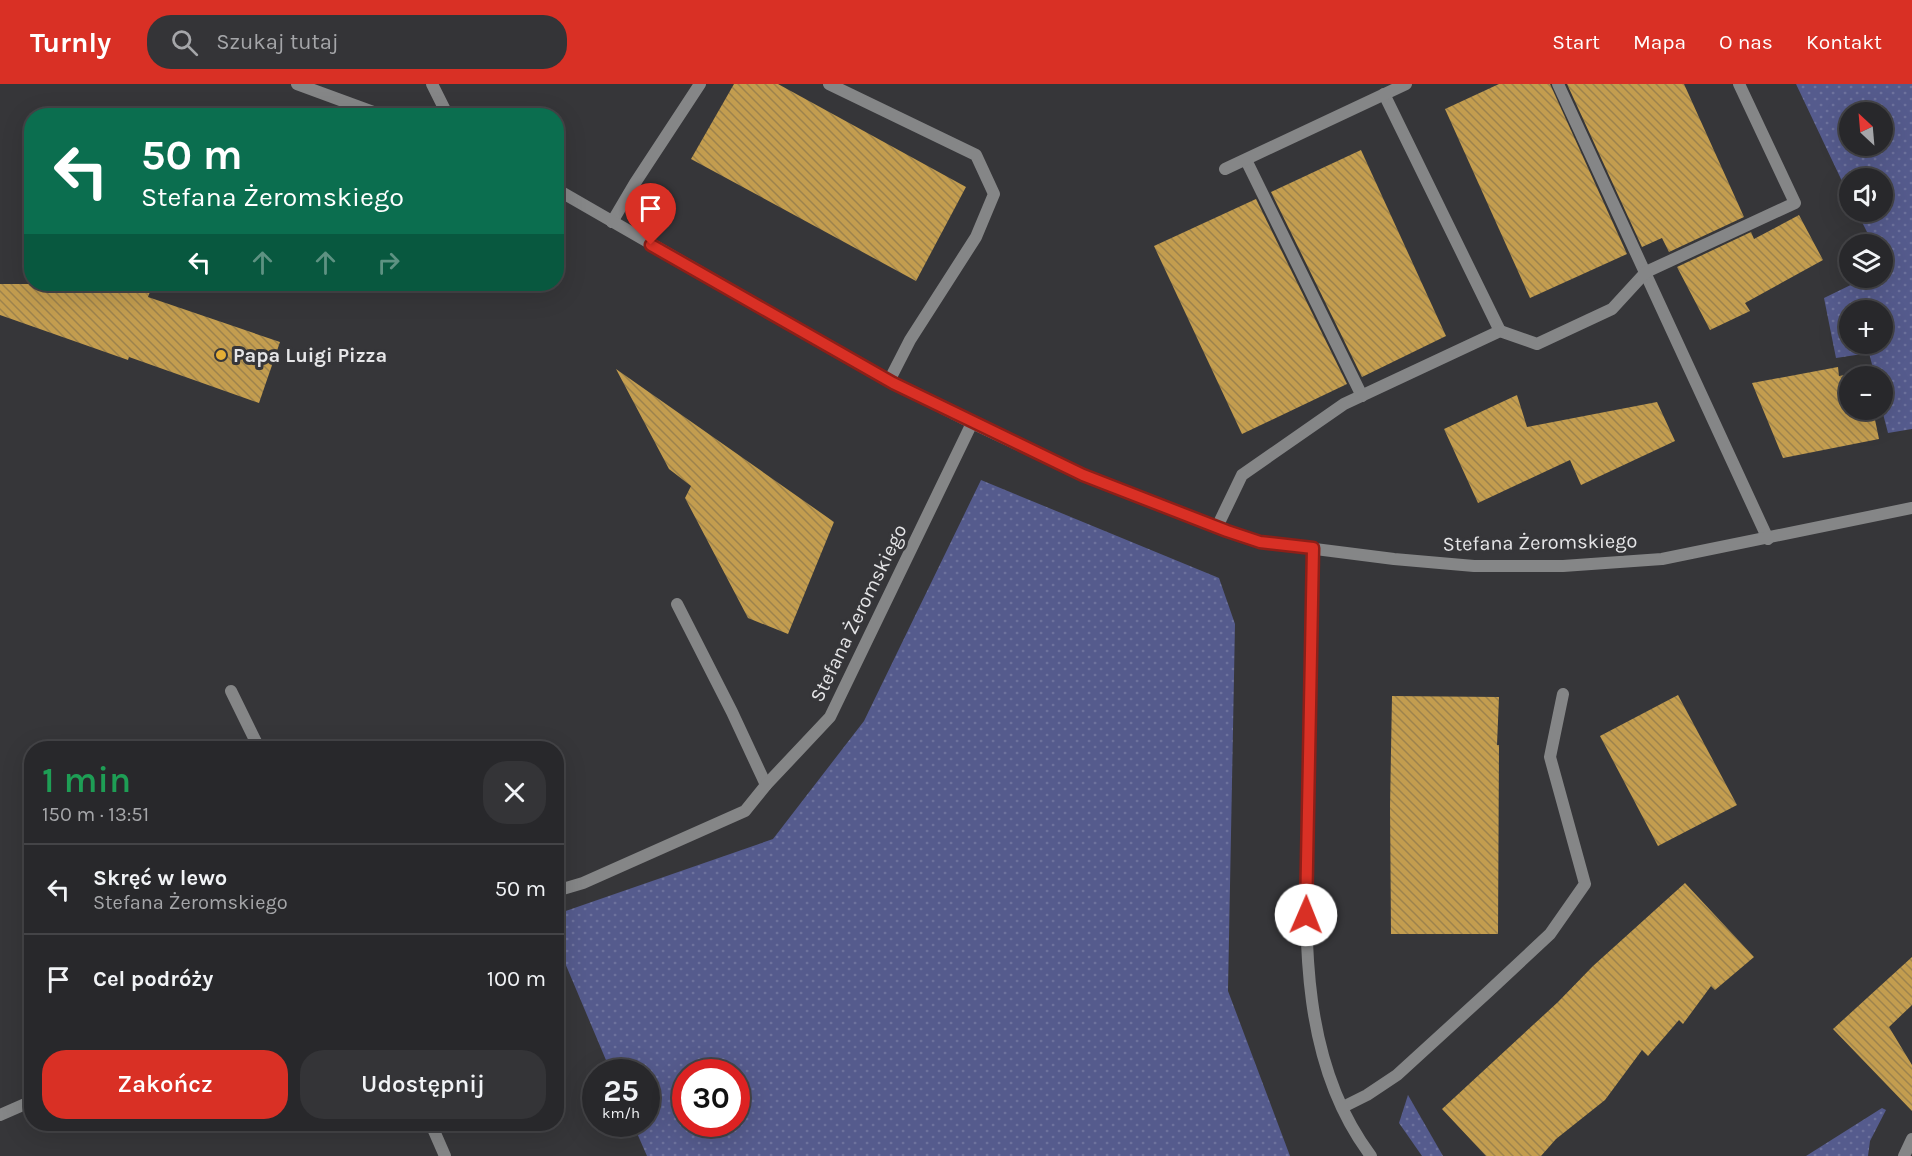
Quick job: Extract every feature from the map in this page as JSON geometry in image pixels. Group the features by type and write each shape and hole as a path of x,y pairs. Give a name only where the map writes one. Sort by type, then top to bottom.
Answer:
{"street":[{"path":"297,84 362,108"},
{"path":"432,84 444,108"},
{"path":"612,222 700,84"},
{"path":"829,84 976,155 994,194 976,237 910,340 889,381"},
{"path":"1225,169 1406,84"},
{"path":"1558,84 1768,539"},
{"path":"1384,94 1500,331 1537,344 1612,309 1646,272 1795,203 1739,84"},
{"path":"1246,160 1362,396"},
{"name":"Stefana Żeromskiego","path":"564,194 889,381 972,423 1083,475 1260,542 1394,560 1474,566 1563,566 1662,559 1912,508"},
{"path":"1217,527 1242,474 1344,404 1500,331"},
{"name":"Stefana Żeromskiego","path":"564,889 583,883 745,811 766,785 830,717 972,423"},
{"path":"1313,548 1309,694 1307,961 1313,1011 1321,1047 1343,1107 1371,1156"},
{"path":"676,604 732,712 766,785"},
{"path":"231,691 256,741"},
{"path":"1343,1107 1367,1095 1397,1075 1481,998 1550,934 1585,884 1550,757 1563,694"},
{"path":"0,1115 24,1104"},
{"path":"433,1131 445,1156"},
{"path":"1904,1156 1912,1139"}],"shaded area":[{"path":"1796,84 1912,84 1912,429 1888,433 1885,420 1893,420 1893,366 1872,366 1869,354 1893,354 1893,300 1839,300 1839,354 1862,354 1836,358 1824,298 1844,288 1893,288 1893,234 1868,234 1862,222 1893,222 1893,168 1839,168 1839,175"},
{"path":"981,480 1219,578 1235,624 1228,991 1290,1156 647,1156 639,1137 660,1137 660,1059 606,1059 564,961 564,912 773,839 864,721"},
{"path":"1408,1095 1443,1156 1422,1156 1399,1123"},
{"path":"1882,1108 1886,1110 1870,1141 1868,1156 1806,1156"}],"building":[{"path":"734,84 778,84 966,187 916,281 691,159"},
{"path":"1499,84 1550,84 1627,254 1530,298 1445,109"},
{"path":"1567,84 1684,84 1744,217 1669,252 1662,238 1642,247"},
{"path":"1361,150 1446,336 1362,377 1271,192"},
{"path":"1256,199 1347,384 1242,434 1154,246"},
{"path":"1799,215 1823,260 1745,303 1750,311 1710,330 1677,267 1751,232 1754,239"},
{"path":"0,284 24,284 24,291 150,291 148,297 280,342 259,403 0,315"},
{"path":"1838,367 1839,420 1875,420 1879,439 1783,458 1752,383"},
{"path":"616,369 834,522 788,634 748,618 685,498 691,486 669,469"},
{"path":"1517,395 1527,427 1657,402 1675,441 1581,485 1570,460 1478,503 1444,429"},
{"path":"1678,695 1737,805 1658,846 1600,736"},
{"path":"1392,696 1499,697 1498,934 1391,934"},
{"path":"1685,883 1754,957 1715,990 1711,986 1683,1024 1679,1020 1648,1056 1642,1050 1605,1100 1556,1139 1541,1156 1486,1156 1442,1109 1558,1002 1593,966"},
{"path":"1912,957 1912,1005 1889,1027 1912,1065 1912,1111 1833,1029"}],"place":[{"name":"Papa Luigi Pizza","path":"221,355"}],"route":[{"path":"651,245 893,383 1083,475 1260,542 1313,548 1306,915"}]}
